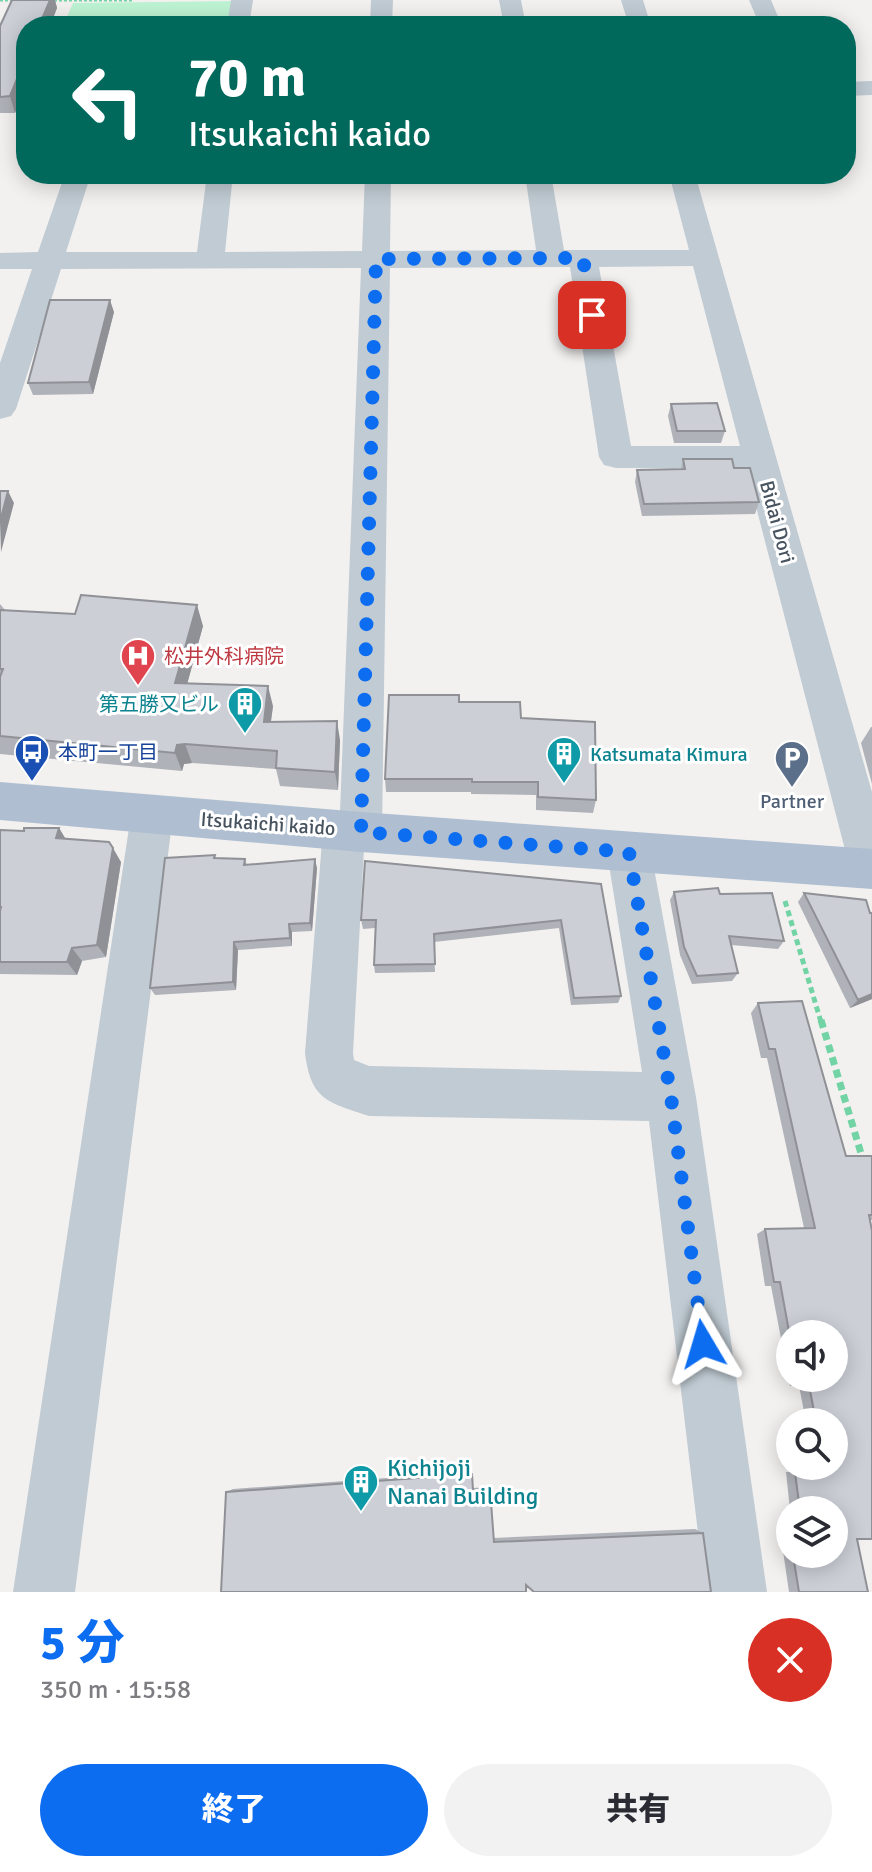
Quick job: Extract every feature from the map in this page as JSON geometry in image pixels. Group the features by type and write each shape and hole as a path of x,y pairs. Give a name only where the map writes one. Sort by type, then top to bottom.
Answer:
{"main road":[{"name":"Itsukaichi kaido","path":"0,801 352,831 872,869"}],"street":[{"path":"0,409 75,184"},
{"path":"210,260 219,184"},
{"path":"378,184 352,831 329,1053 332,1074 350,1085 369,1091 671,1097"},
{"path":"540,184 551,258"},
{"name":"Bidai Dori","path":"685,184 872,869"},
{"path":"583,258 616,457 759,457"},
{"path":"0,261 705,258"},
{"path":"44,1592 152,815"},
{"path":"629,852 671,1097 736,1592"}],"path":[{"path":"0,0 15,0"},
{"path":"44,0 132,0"},
{"path":"774,862 867,1175"}],"green space":[{"path":"236,1 234,16 67,16 73,3"}],"building":[{"path":"12,0 50,0 43,16 16,16 16,81 10,96 0,97 0,26"},
{"path":"50,300 110,300 89,382 28,383"},
{"path":"717,403 725,431 677,431 671,404"},
{"path":"683,459 732,459 734,468 750,468 759,502 644,504 637,470 685,469"},
{"path":"0,491 8,491 0,522"},
{"path":"81,595 197,605 175,683 268,686 264,722 337,721 335,772 276,768 277,751 185,744 177,745 175,753 0,736 0,677 3,669 0,669 0,610 75,614"},
{"path":"389,695 459,695 459,702 520,702 521,718 595,722 596,800 538,797 538,782 385,779"},
{"path":"24,828 59,828 56,838 109,842 113,848 97,945 72,948 67,962 0,962 0,830 24,831"},
{"path":"215,855 214,858 245,859 244,865 315,859 310,923 289,924 290,938 234,942 233,982 150,988 165,858"},
{"path":"365,861 601,884 621,996 574,998 561,920 434,934 435,964 374,965 376,920 361,920"},
{"path":"718,888 720,894 772,893 784,941 729,936 738,973 697,976 684,947 674,892"},
{"path":"804,893 866,900 872,913 872,994 858,1000"},
{"path":"802,1001 846,1156 872,1156 872,1215 869,1215 872,1231 872,1539 857,1539 868,1592 799,1592 795,1568 848,1568 848,1496 798,1496 796,1480 848,1480 848,1408 813,1408 810,1392 848,1392 848,1320 787,1320 780,1282 774,1282 765,1229 815,1228 775,1049 769,1049 758,1003"},
{"name":"Kichijoji Nanai Building","path":"472,1474 473,1490 490,1489 494,1542 703,1533 711,1592 534,1592 526,1585 526,1592 221,1592 226,1492"}],"place":[{"name":"松井外科病院","path":"138,687"},
{"name":"第五勝又ビル","path":"245,735"},
{"name":"本町一丁目","path":"32,783"},
{"name":"Katsumata Kimura","path":"564,785"},
{"name":"Partner","path":"792,789"},
{"name":"Kichijoji Nanai Building","path":"361,1513"}],"route":[{"path":"592,315 583,258 376,259 361,832 629,852 671,1097 703,1344"}]}
